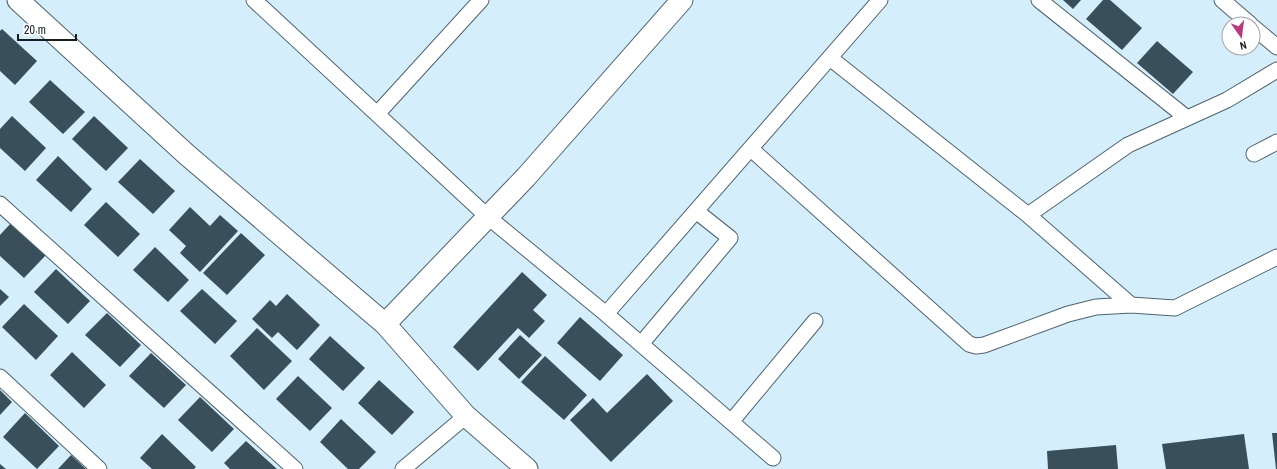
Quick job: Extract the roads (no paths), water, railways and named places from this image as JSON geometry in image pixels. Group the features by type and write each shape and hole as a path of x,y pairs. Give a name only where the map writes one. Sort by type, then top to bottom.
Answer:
{"street":[{"path":"18,0 186,154 385,324 466,416 527,469"},
{"path":"254,0 488,217 606,314 773,458"},
{"path":"377,114 481,0"},
{"path":"385,324 526,177 682,0"},
{"path":"1039,0 1187,118"},
{"path":"1222,0 1241,16"},
{"path":"606,314 830,58 872,3"},
{"path":"1261,34 1277,47"},
{"path":"830,58 1028,215 1131,305"},
{"path":"1028,215 1128,145 1227,100 1277,70"},
{"path":"1254,154 1277,142"},
{"path":"751,149 969,344 976,346 984,345 1068,314 1096,307 1131,305 1175,308 1277,257"},
{"path":"0,204 295,469"},
{"path":"641,344 730,238 696,211"},
{"path":"731,422 815,321"},
{"path":"0,377 99,469"},
{"path":"403,469 466,416"}]}
